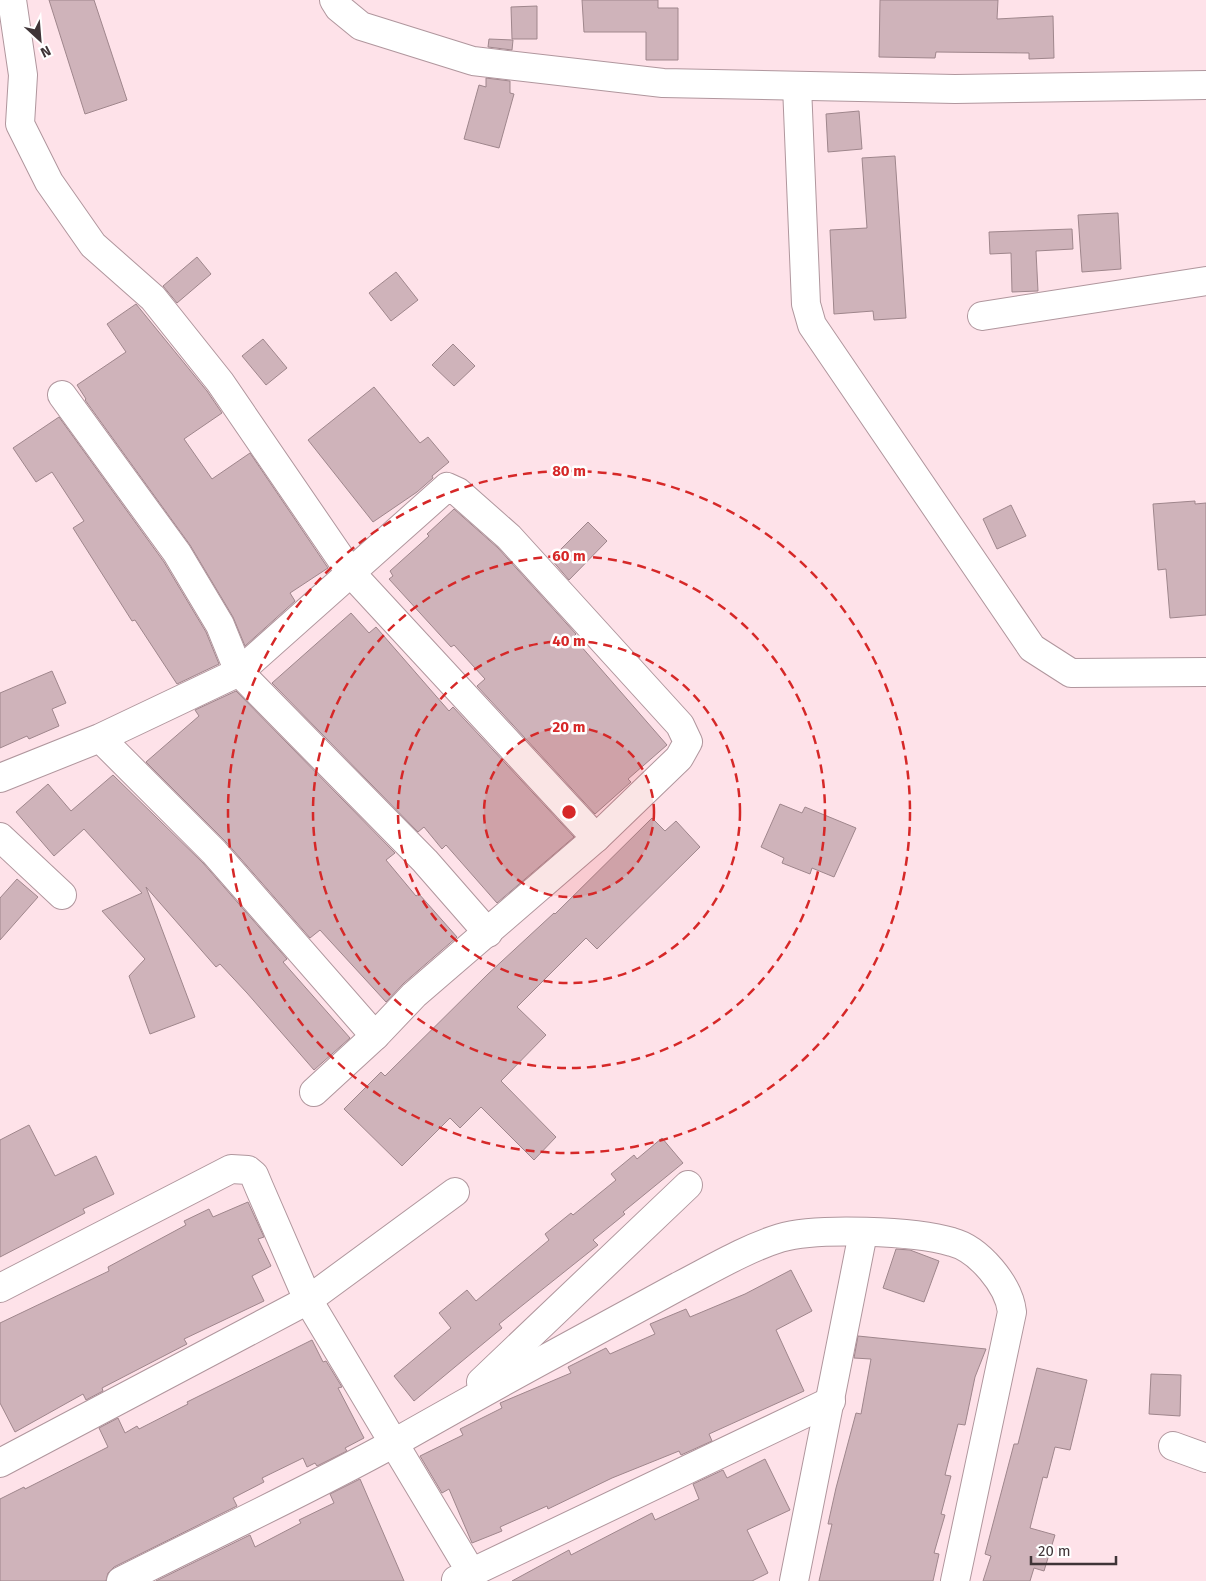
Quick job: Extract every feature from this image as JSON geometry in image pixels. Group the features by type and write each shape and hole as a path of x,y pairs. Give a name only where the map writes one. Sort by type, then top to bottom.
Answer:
{"street":[{"path":"12,0 23,75 20,124 49,182 93,245 152,298 220,382 350,572 596,838"},
{"path":"334,0 339,8 361,26 473,62 663,83 954,89 1206,85"},
{"path":"797,86 806,304 812,325 1032,648 1071,673 1206,672"},
{"path":"982,316 1206,281"},
{"path":"62,395 178,553 220,625 239,672 425,861 488,933"},
{"path":"0,778 100,738 239,672 447,487 458,492 509,537 680,725 688,742 679,758 596,838 414,995 375,1036 314,1092"},
{"path":"100,738 214,852 375,1036"},
{"path":"0,837 62,895"},
{"path":"0,1288 231,1170 248,1170 254,1175 308,1300 393,1443 463,1577 831,1401"},
{"path":"456,1407 688,1184"},
{"path":"0,1463 308,1300 455,1192"},
{"path":"121,1581 393,1443 456,1407 757,1247 783,1237 816,1233 864,1233 906,1234 954,1242 976,1255 996,1275 1006,1289 1011,1301 1012,1312 955,1581"},
{"path":"794,1581 864,1233"},
{"path":"1173,1446 1206,1458"}],"building":[{"path":"49,0 94,0 127,100 85,114"},
{"path":"582,0 658,0 658,8 678,8 678,60 646,60 646,32 584,32"},
{"path":"880,0 998,0 997,19 1053,16 1054,58 1029,59 1029,53 936,52 935,58 879,57"},
{"path":"537,6 537,39 512,39 511,7"},
{"path":"489,39 513,40 512,50 488,47"},
{"path":"486,78 510,81 510,93 514,94 499,148 464,139 479,85 486,87"},
{"path":"859,111 862,149 828,152 826,114"},
{"path":"895,156 906,318 874,320 873,311 834,314 830,230 867,228 862,158"},
{"path":"1118,213 1121,269 1082,272 1078,215"},
{"path":"1072,229 1073,249 1036,251 1038,291 1012,292 1011,253 990,254 989,232"},
{"path":"197,257 211,274 177,303 163,286"},
{"path":"396,272 418,300 391,321 369,293"},
{"path":"136,304 207,391 222,413 184,439 212,479 250,453 328,568 290,593 295,601 245,646 233,617 190,545 85,400 77,385 126,352 107,324"},
{"path":"263,339 287,368 266,385 242,356"},
{"path":"453,344 475,366 454,386 432,365"},
{"path":"374,387 420,443 428,437 449,462 417,492 373,522 308,440"},
{"path":"59,417 164,562 206,632 219,664 177,684 135,620 132,621 73,528 84,521 52,472 36,482 13,448"},
{"path":"1195,501 1195,504 1206,503 1206,615 1170,618 1166,569 1158,570 1153,504"},
{"path":"1011,505 1026,536 997,549 983,519"},
{"path":"454,509 498,548 576,634 573,637 667,745 628,779 631,782 595,814 477,686 485,679 454,645 451,647 389,579 393,576 390,571 429,536 427,534"},
{"path":"588,522 607,541 569,580 551,559"},
{"path":"351,613 369,633 376,627 449,711 453,707 574,837 497,903 446,845 442,849 424,827 418,832 272,683"},
{"path":"52,671 66,703 52,709 59,726 29,739 27,736 0,748 0,693"},
{"path":"236,691 395,853 386,860 416,896 419,894 457,937 404,983 386,1002 320,930 310,938 226,842 146,762 199,716 195,710"},
{"path":"113,775 203,863 287,959 283,962 350,1038 314,1070 247,993 220,964 216,967 146,887 195,1017 150,1034 129,976 145,959 102,911 142,893 84,829 54,856 16,812 48,784 71,811"},
{"path":"780,804 802,813 805,807 856,828 834,877 812,868 810,874 782,863 784,858 761,847"},
{"path":"652,818 665,831 676,821 700,847 597,949 586,938 517,1007 546,1035 501,1081 556,1137 534,1160 481,1107 460,1128 450,1118 402,1166 344,1109 381,1072 385,1076 488,974 555,914"},
{"path":"17,879 38,897 0,940 0,898"},
{"path":"29,1125 55,1176 96,1156 114,1194 83,1209 85,1213 0,1257 0,1140"},
{"path":"662,1138 683,1163 623,1212 625,1214 593,1240 598,1245 499,1324 502,1328 414,1401 394,1376 451,1328 439,1313 467,1290 476,1301 549,1240 545,1234 571,1213 573,1215 616,1180 611,1174 634,1155 637,1159"},
{"path":"248,1202 264,1237 258,1239 271,1266 252,1276 264,1301 184,1339 187,1344 102,1388 103,1391 86,1400 83,1394 15,1432 0,1403 0,1323 109,1271 108,1267 186,1225 184,1221 209,1209 213,1217"},
{"path":"896,1249 910,1250 939,1261 924,1302 883,1288"},
{"path":"791,1270 812,1311 776,1330 804,1391 709,1434 712,1441 681,1455 679,1451 612,1478 548,1509 547,1506 500,1527 502,1531 472,1543 449,1489 442,1493 420,1456 463,1435 460,1429 502,1408 500,1403 571,1373 568,1367 606,1348 610,1354 655,1334 650,1324 686,1309 690,1317 745,1294"},
{"path":"858,1336 986,1349 975,1377 965,1425 958,1424 945,1475 951,1476 941,1514 945,1515 934,1553 939,1554 933,1581 819,1581 832,1524 828,1524 836,1488 856,1413 861,1414 871,1359 854,1358"},
{"path":"312,1340 323,1362 326,1361 342,1387 338,1388 364,1438 345,1448 347,1451 317,1466 315,1463 307,1467 303,1458 262,1478 264,1482 233,1498 237,1506 114,1567 108,1573 106,1581 0,1581 0,1499 24,1487 25,1489 108,1447 99,1428 118,1418 125,1433 137,1426 139,1429 188,1404 187,1402"},
{"path":"1037,1368 1087,1380 1070,1450 1055,1447 1047,1478 1043,1477 1030,1528 1055,1535 1044,1571 1034,1568 1030,1581 983,1581 991,1556 985,1554 1014,1444 1018,1444"},
{"path":"1151,1374 1181,1375 1180,1416 1149,1414"},
{"path":"765,1459 790,1510 747,1530 768,1573 752,1581 512,1581 569,1550 571,1555 652,1513 655,1520 699,1499 693,1484 723,1470 727,1478"},
{"path":"360,1479 404,1581 156,1581 250,1535 255,1547 301,1523 299,1520 334,1503 330,1494"}]}
